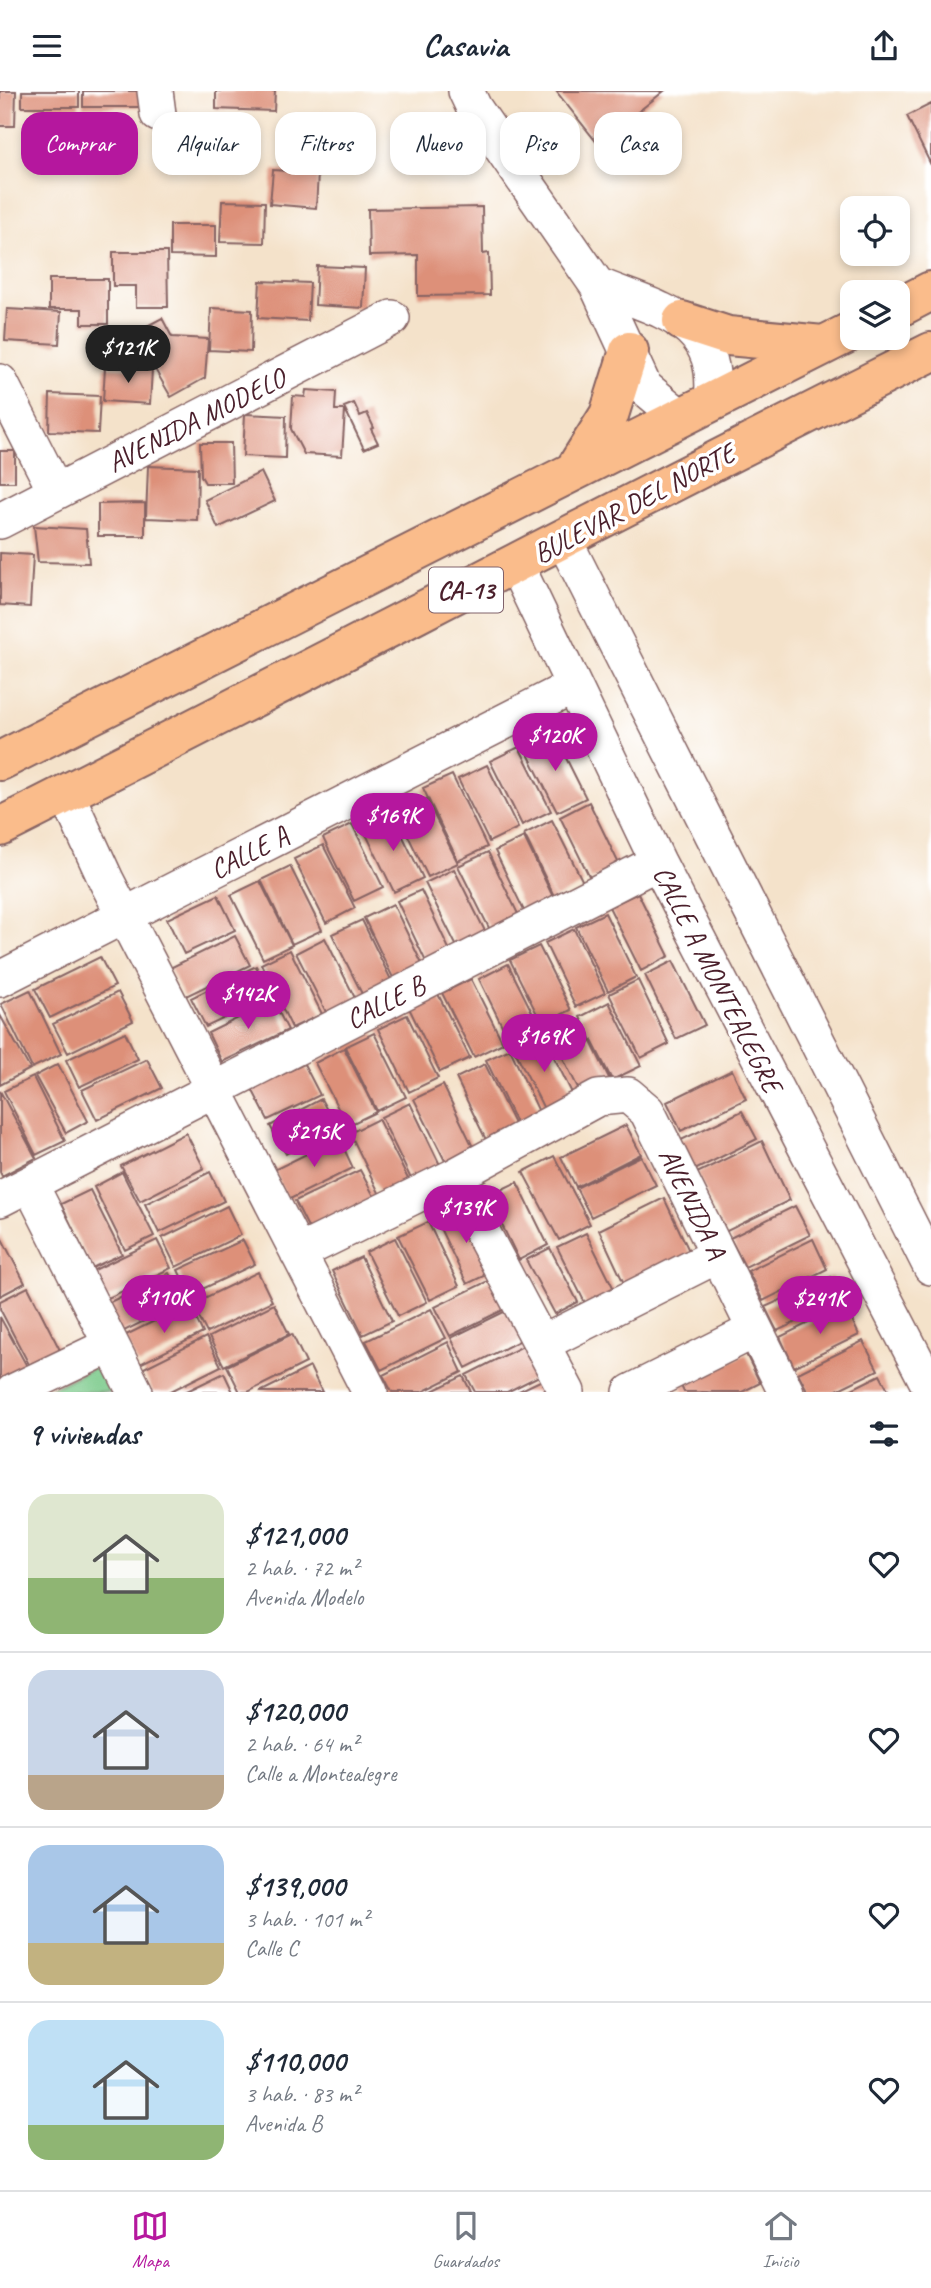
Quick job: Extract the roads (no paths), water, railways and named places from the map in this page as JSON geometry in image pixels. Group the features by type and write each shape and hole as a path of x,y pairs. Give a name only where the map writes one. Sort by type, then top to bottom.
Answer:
{"highway":[{"path":"910,302 931,291"},
{"path":"682,321 728,335 838,338"},
{"name":"BULEVAR DEL NORTE","path":"0,761 576,468 700,416 838,338"},
{"path":"576,468 609,415 629,351"},
{"name":"BULEVAR DEL NORTE","path":"0,827 516,565 624,505 931,352"},
{"path":"624,505 626,494 684,460 700,416 730,431 818,397 835,400"}],"street":[{"path":"478,97 597,285 644,387 700,416 714,382 709,351 695,331 682,321 597,285"},
{"name":"AVENIDA MODELO","path":"0,521 392,318"},
{"path":"629,351 636,338 649,327 682,321"},
{"path":"0,383 56,492"},
{"path":"564,540 931,1267"},
{"name":"CALLE A MONTEALEGRE","path":"516,565 657,862 931,1389"},
{"path":"544,625 594,600"},
{"name":"CALLE A","path":"0,979 572,687"},
{"path":"66,793 125,916 369,1392"},
{"name":"CALLE B","path":"15,1192 657,862"},
{"name":"AVENIDA A","path":"453,1177 598,1098 628,1095 647,1111 786,1392"},
{"path":"298,1253 453,1177 566,1392"},
{"path":"15,1192 111,1345 135,1392"},
{"path":"541,1344 718,1255"},
{"path":"631,1392 755,1330"},
{"path":"13,1392 111,1345"}]}
